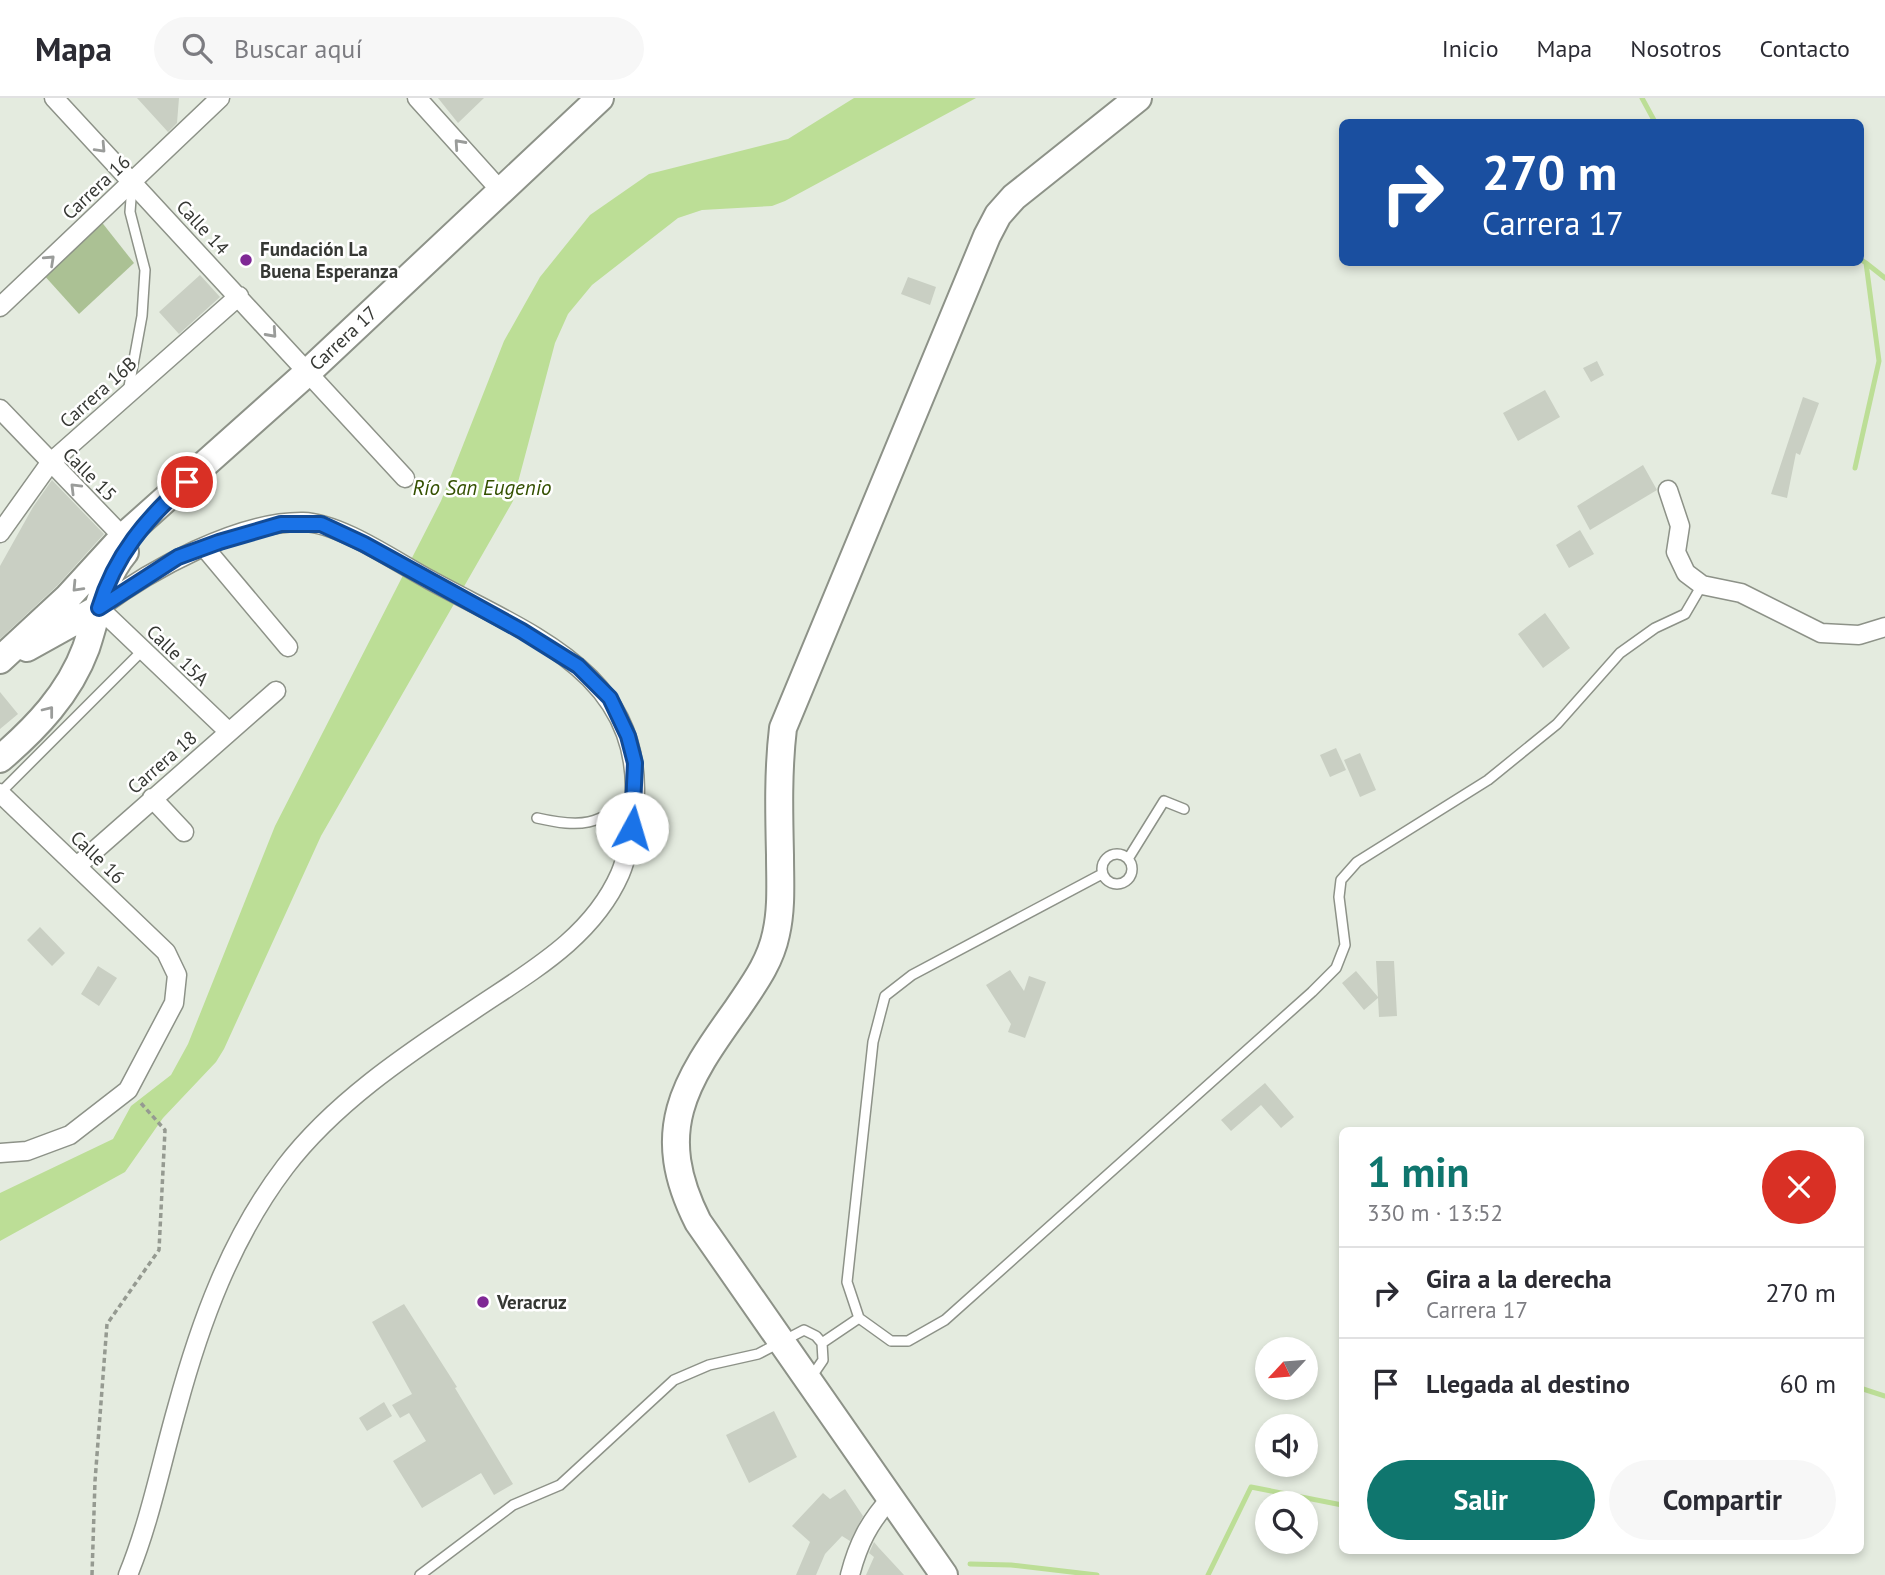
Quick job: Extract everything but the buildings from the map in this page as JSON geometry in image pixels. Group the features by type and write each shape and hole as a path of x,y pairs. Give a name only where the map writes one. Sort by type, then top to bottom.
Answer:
{"main road":[{"name":"Carrera 17","path":"0,662 68,597 123,537 308,372 600,98"},
{"path":"944,1575 698,1222 681,1183 676,1138 686,1086 699,1062 760,976 776,936 780,905 779,779 783,728 998,215 1014,197 1138,98"},
{"name":"Carrera 17","path":"0,759 42,720 66,687 85,649 107,580 146,519"},
{"path":"0,662 99,608"}],"street":[{"name":"Calle 14","path":"54,98 405,478"},
{"name":"Carrera 16","path":"0,306 220,98"},
{"path":"417,98 500,190"},
{"name":"Carrera 16B","path":"0,533 50,463 239,296"},
{"name":"Calle 15","path":"0,409 123,537"},
{"path":"1668,490 1681,526 1676,552 1686,573 1702,585 1741,593 1821,633 1859,635 1885,627"},
{"path":"99,608 158,568 204,547 262,529 302,522 321,524 364,544 522,631 578,666 610,698 628,736 635,763 632,828 621,873 604,903 574,939 545,964 406,1056 341,1109 286,1165 246,1228 228,1262 194,1348 144,1535 128,1575"},
{"path":"204,547 288,647"},
{"name":"Calle 15A","path":"99,608 229,732"},
{"name":"Carrera 18","path":"77,866 276,691"},
{"name":"Calle 16","path":"0,793 166,952 177,975 174,1003 128,1090 70,1135 27,1151 0,1153"},
{"path":"152,798 184,832"},
{"path":"850,1575 861,1538 874,1516 891,1498"}],"lane":[{"path":"128,394 142,316 145,270 130,212 132,181"},
{"path":"1102,874 912,975 885,996 873,1042 847,1282 859,1318 891,1341 908,1341 945,1320 1336,968 1345,945 1339,897 1341,880 1357,862 1488,780 1557,724 1620,653 1654,628 1685,614 1702,585"},
{"path":"0,793 143,650"},
{"path":"537,818 570,825 600,820 635,793"},
{"path":"1128,859 1164,801 1184,809"},
{"path":"1112,855 1124,855 1132,870 1127,881 1116,884 1102,874 1103,862 1112,855"},
{"path":"822,1343 859,1318"},
{"path":"420,1575 513,1505 560,1486 674,1380 709,1365 758,1354 804,1330 816,1336 822,1343 823,1360 808,1381"}],"path":[{"path":"92,1575 95,1481 107,1324 159,1250 166,1130 137,1100"}],"shaded area":[{"path":"100,220 134,263 79,314 42,273"}],"water":[{"name":"Río San Eugenio","path":"854,98 976,98 785,201 772,206 702,210 678,218 592,285 568,314 555,343 513,501 321,836 216,1062 163,1118 125,1172 0,1241 0,1193 113,1139 131,1106 171,1075 188,1044 275,826 441,501 504,341 540,277 590,215 649,174 788,139"}],"waterway":[{"path":"1642,98 1653,119"},
{"path":"1855,468 1879,361 1864,262"},
{"path":"1866,263 1885,278"},
{"path":"1864,1389 1885,1396"},
{"path":"1208,1575 1251,1487 1339,1504"},
{"path":"970,1564 1011,1565 1097,1575"}],"place":[{"name":"Fundación La Buena Esperanza","path":"246,260"},
{"name":"Veracruz","path":"483,1302"}],"route":[{"path":"187,482 146,519 107,580 99,608 178,557 281,524 321,524 364,544 522,631 578,666 610,698 628,736 635,763 632,828"}]}
